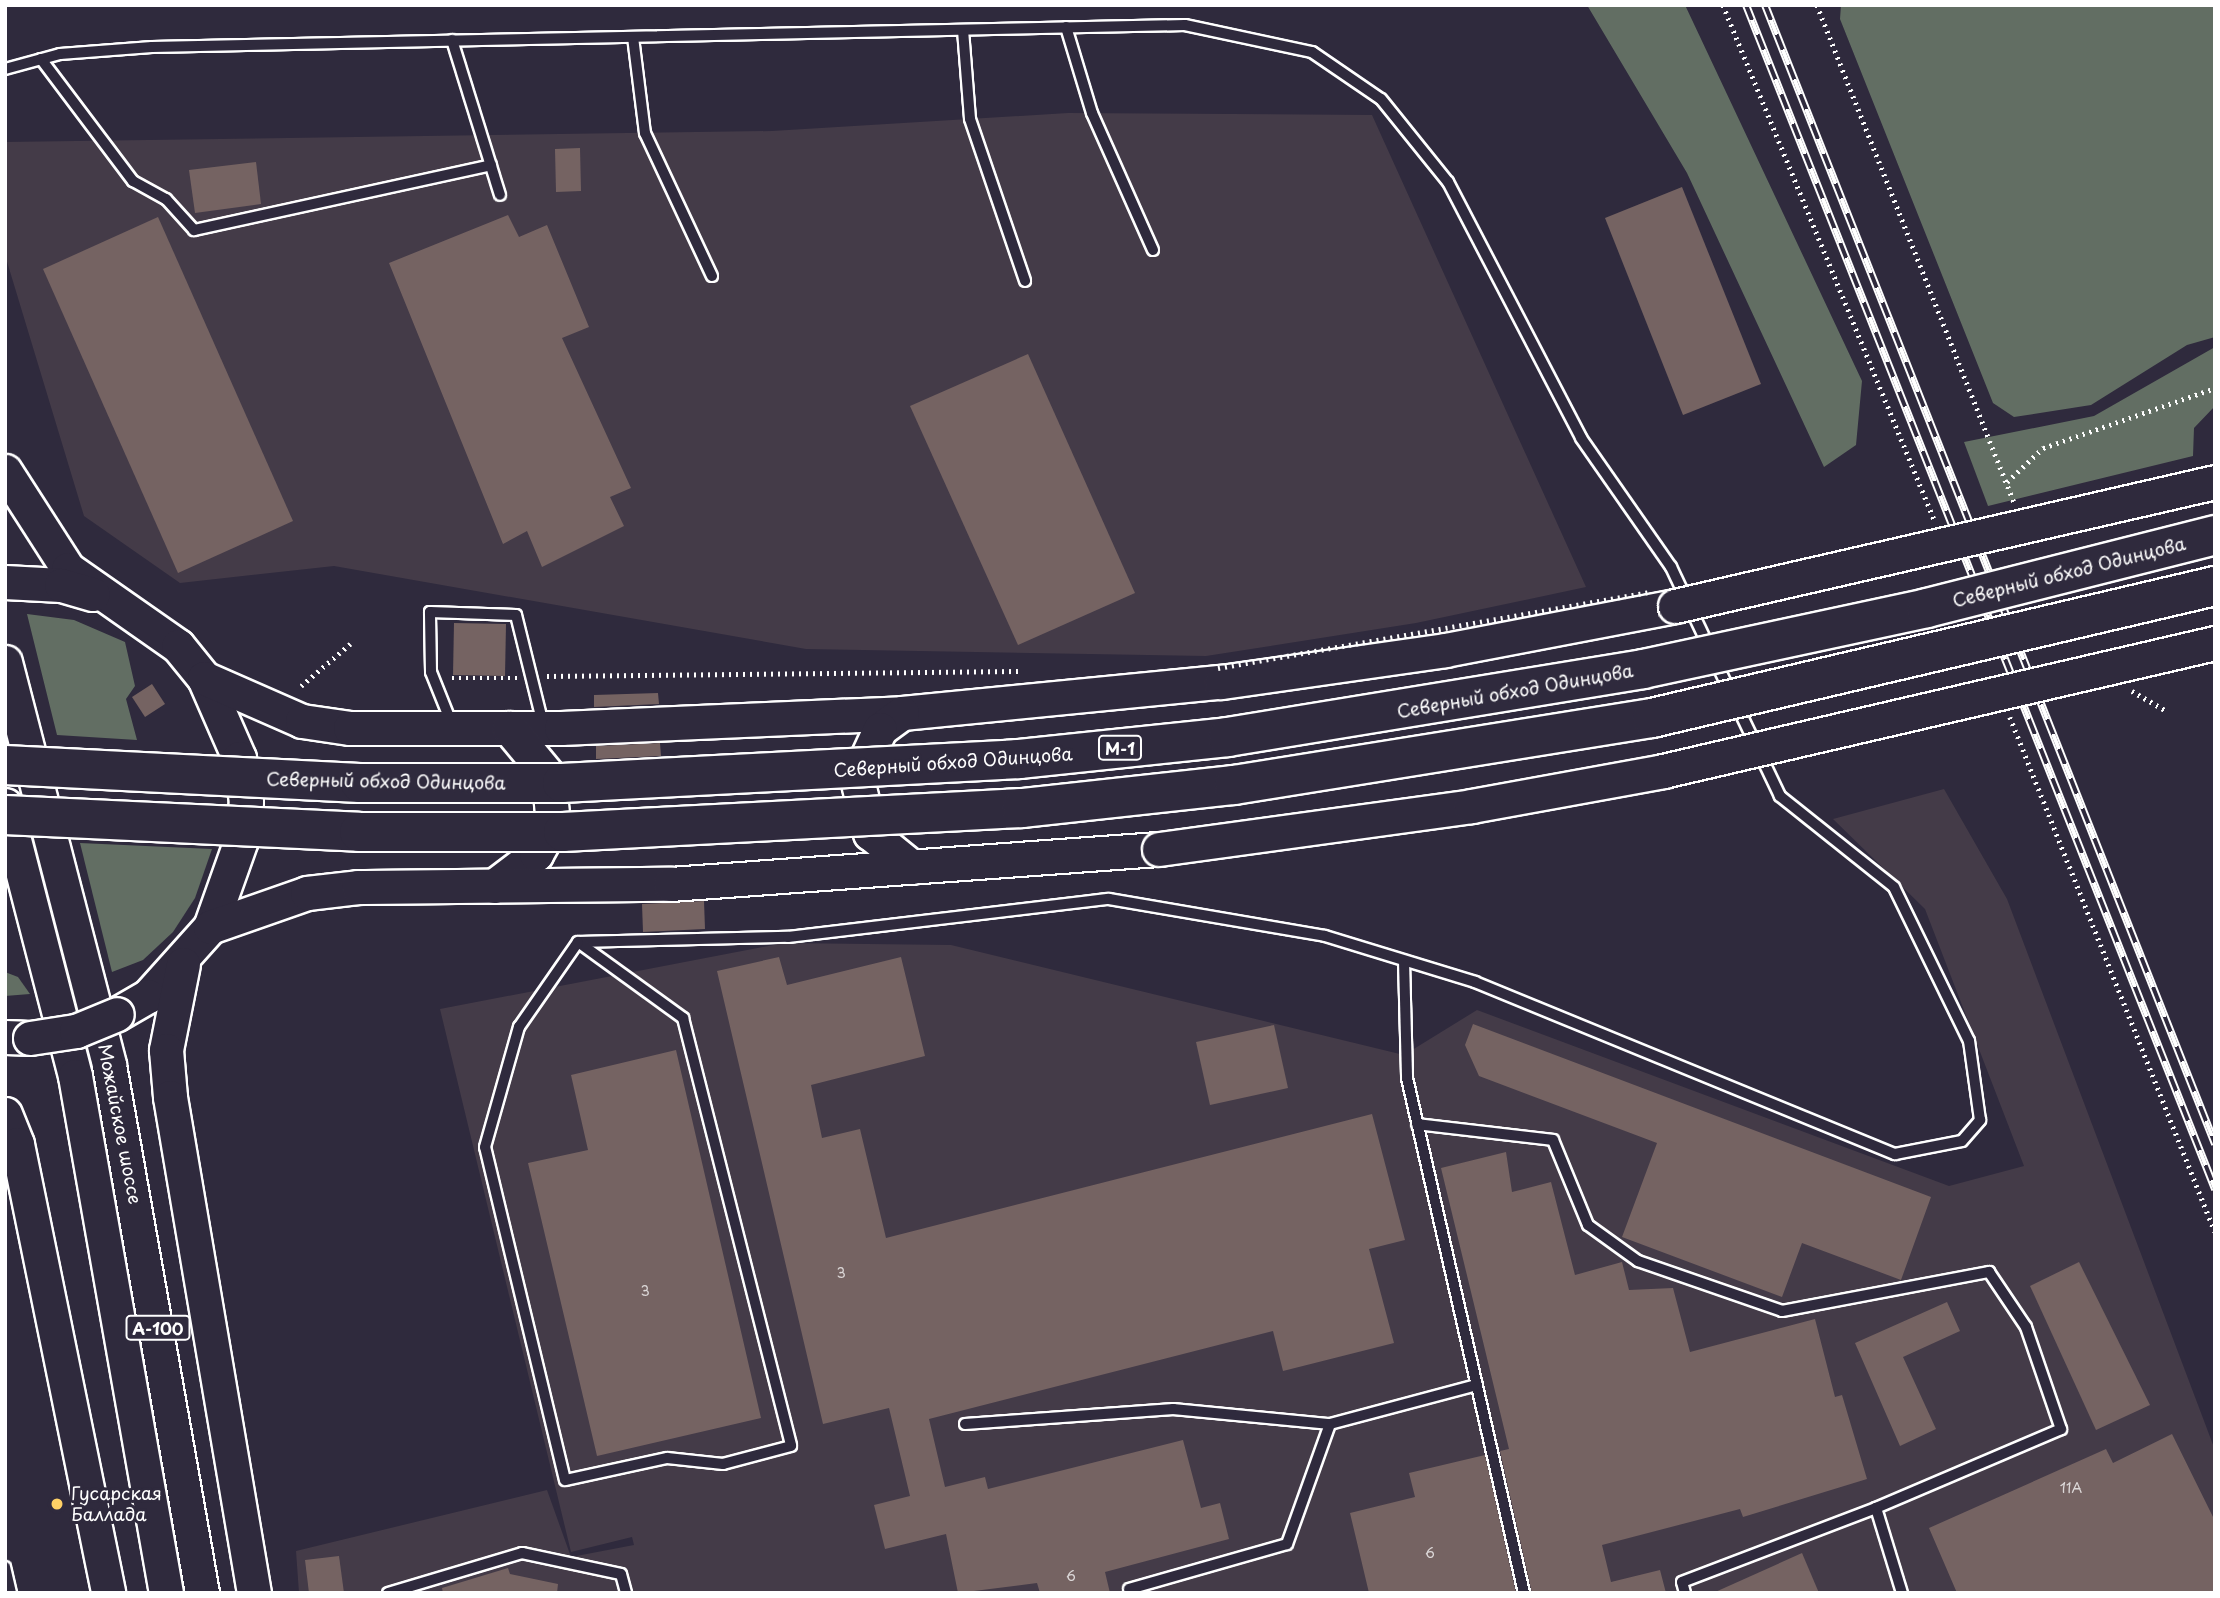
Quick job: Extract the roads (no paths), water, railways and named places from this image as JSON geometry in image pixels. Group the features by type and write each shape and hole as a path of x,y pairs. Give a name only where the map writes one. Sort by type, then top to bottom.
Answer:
{"highway":[{"name":"Северный обход Одинцова","path":"5,765 171,777 548,783 1019,759 1254,733 1643,669 2215,535"},
{"path":"5,815 250,829 536,832 1022,808 1261,782 1639,720 1938,656 2215,586"}],"main road":[{"path":"5,471 68,569 102,597 178,646 204,678 231,734 246,801 229,883 210,927 184,961 148,996 117,1014 76,1031 18,1037"},
{"path":"204,678 302,721 350,728 544,728 902,713 1632,616 2215,482"},
{"path":"7,582 61,585 102,597"},
{"path":"210,927 312,892 670,884 1159,849 1471,806 1663,771 2215,643"},
{"name":"Можайское шоссе","path":"5,662 109,1065 202,1593"},
{"path":"902,713 880,729 857,779 870,833 912,867"},
{"path":"494,886 536,854 553,823 548,775 509,728"},
{"name":"Можайское шоссе","path":"5,805 75,1076 166,1593"},
{"path":"184,961 166,1050 170,1097 254,1593"},
{"path":"5,1114 17,1144 108,1593"}],"lane":[{"path":"5,69 41,59 152,47 1185,25 1265,38 1312,51 1381,99 1448,182 1581,438 1671,567 1780,796 1894,887 1969,1041 1980,1120 1962,1141 1895,1154 1475,982 1325,936 1109,900 788,937 578,942"},
{"path":"1066,27 1092,113 1153,250"},
{"path":"963,30 970,119 1025,281"},
{"path":"633,37 645,133 712,276"},
{"path":"452,40 500,195"},
{"path":"41,59 133,181 166,199 194,230 491,165"},
{"path":"453,728 431,671 430,612 516,615 528,677 544,728"},
{"path":"578,942 683,1018 791,1446 723,1464 667,1458 565,1480 485,1147 519,1027 578,942"},
{"path":"1404,961 1406,1078 1524,1593"},
{"path":"1417,1124 1553,1140 1588,1225 1638,1261 1782,1311 1989,1272 2026,1327 2061,1429 1876,1508 1682,1582 1685,1593"},
{"path":"964,1424 1173,1409 1330,1424 1477,1385"},
{"path":"1129,1589 1287,1544 1330,1424"},
{"path":"1876,1508 1902,1593"},
{"path":"387,1593 522,1553 621,1574 626,1593"},
{"path":"5,1567 11,1593"}],"railway":[{"path":"1746,5 2215,1189"},
{"path":"1765,5 2215,1144"}],"place":[{"name":"Гусарская Баллада","path":"57,1504"}]}
